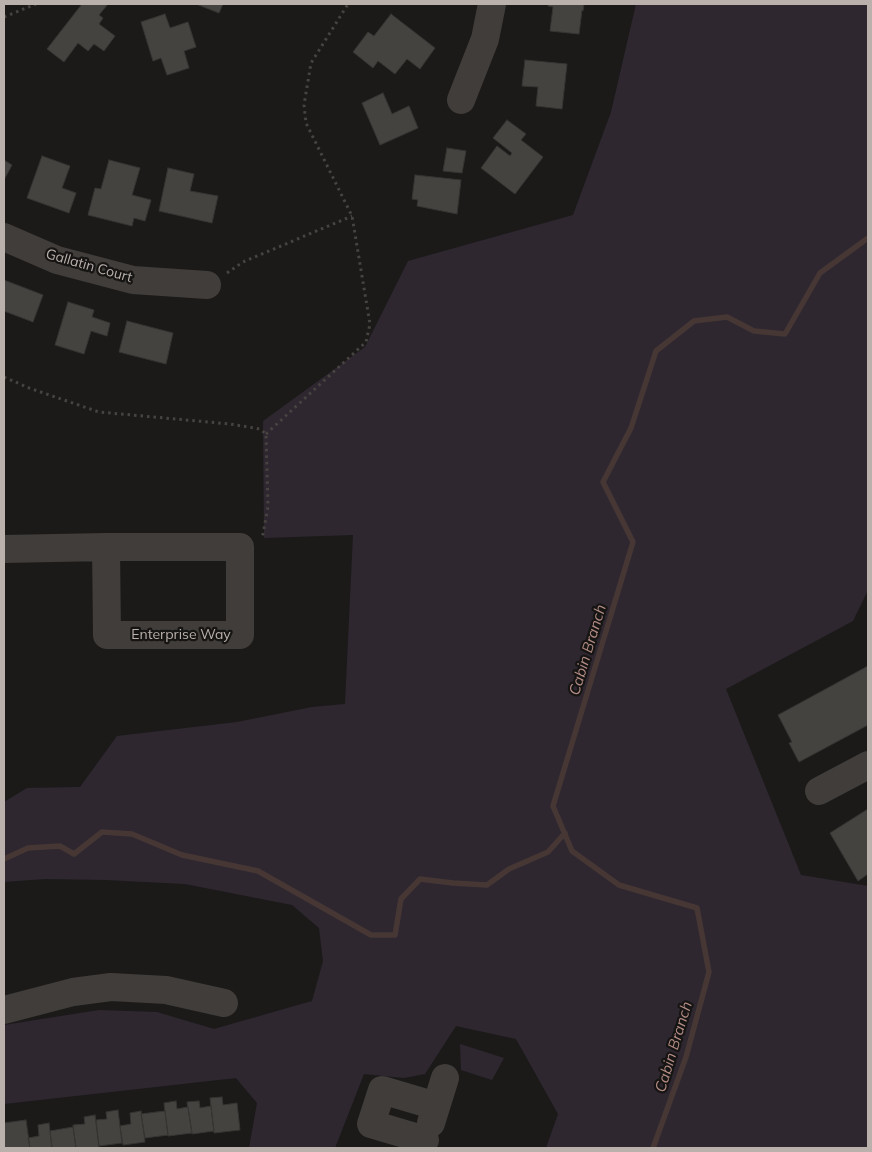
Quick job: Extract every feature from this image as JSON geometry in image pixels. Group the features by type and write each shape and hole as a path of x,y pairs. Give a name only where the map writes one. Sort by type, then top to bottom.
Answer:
{"street":[{"path":"461,100 485,39 492,4"},
{"name":"Gallatin Court","path":"4,237 57,260 133,280 207,285"},
{"name":"Enterprise Way","path":"4,549 106,547 240,547 240,635 106,635 106,547"},
{"path":"819,791 868,765"},
{"path":"4,1010 73,992 111,987 166,990 224,1003"},
{"path":"436,1106 382,1090 371,1124 424,1144 445,1078"}],"path":[{"path":"4,18 36,4"},
{"path":"266,434 366,342 370,324 352,216 306,123 304,105 311,63 348,4"},
{"path":"207,285 243,262 352,216"},
{"path":"4,378 99,412 230,424 260,429 266,434 268,507"}],"shaded area":[{"path":"636,4 868,4 868,590 853,621 726,689 801,875 868,886 868,1148 546,1148 558,1114 516,1039 456,1026 425,1074 404,1078 364,1074 335,1148 249,1148 257,1103 236,1078 4,1104 4,1025 99,1010 157,1012 214,1029 312,1001 323,961 319,928 292,905 185,884 45,879 4,882 4,802 27,788 80,787 117,736 237,722 312,707 345,704 353,535 264,538 263,421 365,347 408,261 573,215 611,112"},
{"path":"460,1044 504,1058 492,1080 461,1070"}],"building":[{"path":"82,4 108,4 99,15 103,18 99,24 115,36 104,51 94,44 88,51 78,43 64,62 47,49"},
{"path":"196,4 223,4 219,13"},
{"path":"549,4 584,4 579,34 550,31 553,7 548,6"},
{"path":"165,14 170,28 188,22 196,47 184,51 189,68 167,75 161,58 153,61 141,22"},
{"path":"391,14 435,48 420,69 407,59 395,74 378,61 373,68 353,52 368,32 374,36"},
{"path":"525,60 567,64 562,109 536,106 538,87 522,86"},
{"path":"383,93 392,114 409,106 418,128 380,145 362,103"},
{"path":"507,120 526,134 521,140 543,157 515,194 481,168 497,146 510,156 512,153 493,138"},
{"path":"447,148 466,151 462,173 443,171"},
{"path":"42,156 70,166 62,188 76,193 69,213 27,198"},
{"path":"4,160 12,165 4,180"},
{"path":"109,160 140,168 132,195 151,200 145,221 134,218 132,226 88,215 95,188 101,189"},
{"path":"168,168 194,174 190,191 218,196 212,223 159,211"},
{"path":"415,175 461,180 457,214 417,206 418,200 412,199"},
{"path":"4,280 43,295 33,322 4,311"},
{"path":"68,302 94,310 92,317 110,323 107,336 91,331 84,354 55,345"},
{"path":"127,321 173,333 166,364 119,352"},
{"path":"868,666 868,725 799,762 789,743 792,742 778,715"},
{"path":"868,809 868,874 858,881 830,833"},
{"path":"222,1097 223,1105 237,1103 240,1130 214,1133 210,1098"},
{"path":"176,1101 177,1109 188,1107 192,1133 168,1136 164,1103"},
{"path":"199,1101 200,1108 211,1106 214,1131 192,1134 187,1102"},
{"path":"118,1110 122,1143 99,1146 96,1120 107,1119 106,1112"},
{"path":"141,1111 145,1142 123,1145 120,1126 131,1124 130,1113"},
{"path":"165,1111 168,1135 145,1138 141,1114"},
{"path":"95,1115 99,1148 76,1148 73,1125 85,1124 84,1117"},
{"path":"26,1120 30,1148 4,1148 4,1123"},
{"path":"49,1123 52,1148 30,1148 28,1138 39,1136 38,1125"},
{"path":"73,1127 76,1148 52,1148 50,1131"}],"waterway":[{"name":"Cabin Branch","path":"653,1148 686,1057 709,972 697,908 619,885 572,851 553,806 633,542 603,482 631,428 656,351 694,321 727,317 754,331 785,334 820,273 868,238"},
{"path":"4,859 28,848 60,846 74,854 102,832 132,834 182,855 258,871 371,935 395,935 401,899 420,879 487,885 509,869 548,852 565,833"}]}
